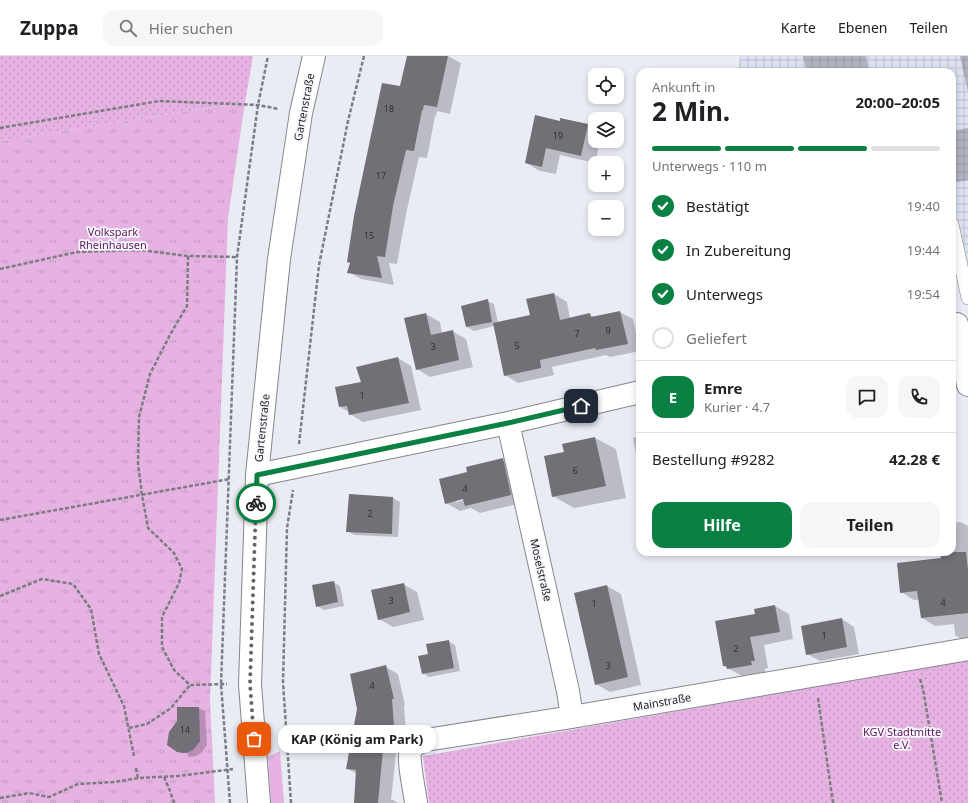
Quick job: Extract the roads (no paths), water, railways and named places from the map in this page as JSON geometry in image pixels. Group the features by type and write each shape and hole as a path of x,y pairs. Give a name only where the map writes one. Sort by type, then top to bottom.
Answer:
{"street":[{"name":"Gartenstraße","path":"259,803 250,684 257,475 279,259 301,113 314,56"},
{"path":"959,323 968,385"},
{"path":"257,475 508,423 636,393"},
{"name":"Moselstraße","path":"508,423 568,691 572,717"},
{"name":"Mainstraße","path":"416,803 410,759 411,750 416,744 426,740 572,717 968,649"}],"lane":[{"path":"956,242 968,298"}],"place":[{"name":"KAP (König am Park)","path":"254,739"}],"park label":[{"name":"Volkspark Rheinhausen","path":"113,238"},
{"name":"KGV Stadtmitte e.V.","path":"902,738"}]}
